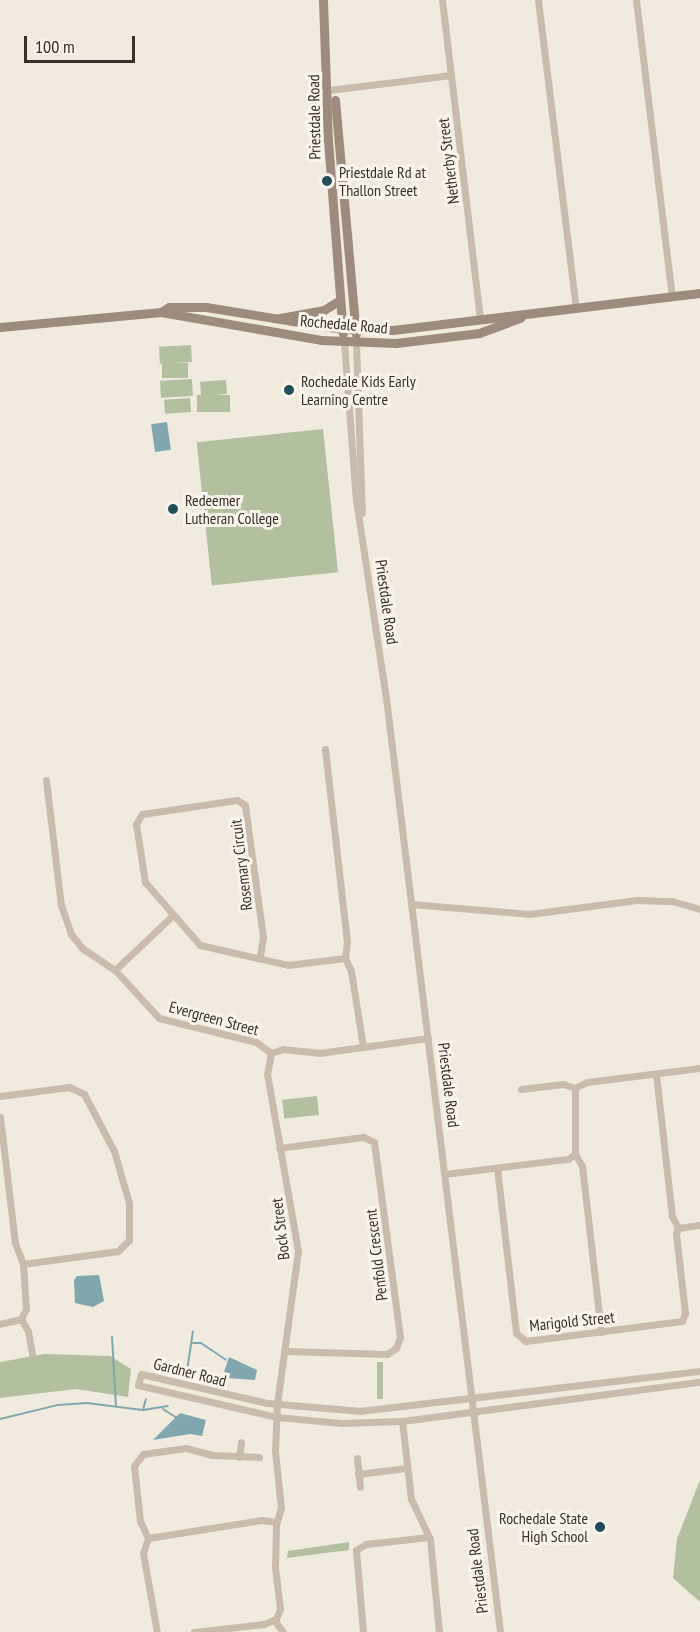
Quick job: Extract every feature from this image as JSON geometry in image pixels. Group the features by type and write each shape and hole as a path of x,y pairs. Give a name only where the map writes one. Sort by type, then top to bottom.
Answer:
{"main road":[{"name":"Priestdale Road","path":"323,0 356,343"},
{"name":"Priestdale Road","path":"331,90 328,140 344,342"},
{"name":"Rochedale Road","path":"160,312 169,308 206,307 342,329 420,328 700,293"},
{"path":"276,319 324,310 340,300"},
{"name":"Rochedale Road","path":"0,327 160,312 356,343 447,338 501,328 522,317"}],"street":[{"name":"Netherby Street","path":"442,0 480,320"},
{"path":"538,0 576,309"},
{"path":"636,0 672,297"},
{"path":"331,90 451,75"},
{"name":"Priestdale Road","path":"344,342 348,428 428,1038 500,1632"},
{"name":"Priestdale Road","path":"356,343 363,542"},
{"path":"325,749 347,942 345,958 351,971 363,1047"},
{"name":"Evergreen Street","path":"46,780 55,873 64,919 82,948 115,970 159,1018 256,1042 271,1053 283,1049 320,1053 428,1038"},
{"name":"Rosemary Circuit","path":"260,956 263,937 250,817 241,801 146,811 138,819 143,876 200,945 260,956 288,965 345,958"},
{"path":"411,904 530,914 637,900 672,901 700,909"},
{"path":"115,970 173,915"},
{"name":"Bock Street","path":"271,1053 267,1074 298,1251 277,1404 275,1451 281,1508 276,1522 274,1567 280,1609 274,1620"},
{"path":"575,1088 580,1084 700,1068"},
{"path":"656,1074 672,1216 678,1228 700,1225"},
{"path":"520,1089 563,1084 575,1088"},
{"path":"0,1096 69,1088 84,1094 125,1183 130,1231 124,1247 23,1264"},
{"path":"575,1088 575,1154 582,1166 602,1332"},
{"path":"0,1116 15,1243 23,1264 26,1309 21,1319"},
{"name":"Penfold Crescent","path":"279,1148 363,1137 374,1143 400,1337 396,1348 387,1354 284,1351"},
{"path":"445,1174 568,1159 575,1154"},
{"name":"Marigold Street","path":"496,1168 516,1333 526,1341 682,1321 685,1313 676,1243 678,1228"},
{"path":"0,1324 21,1319"},
{"path":"21,1319 28,1332 32,1354"},
{"name":"Gardner Road","path":"700,1371 361,1411 277,1404 141,1374 138,1385 277,1417 341,1423 402,1421 700,1382"},
{"path":"402,1421 411,1499 429,1536 439,1632"},
{"path":"239,1457 241,1442"},
{"path":"157,1632 143,1553 148,1538 140,1521 134,1466 139,1457 186,1448 239,1457 259,1457"},
{"path":"357,1458 360,1487"},
{"path":"358,1474 407,1468"},
{"path":"148,1538 262,1520 276,1522"},
{"path":"363,1632 356,1550 366,1544 429,1536"},
{"path":"194,1632 274,1620 283,1632"}],"green space":[{"path":"191,345 192,362 160,364 159,347"},
{"path":"162,363 188,363 188,378 162,378"},
{"path":"192,379 193,396 161,398 160,381"},
{"path":"226,380 227,394 201,396 200,382"},
{"path":"197,395 230,395 230,412 197,412"},
{"path":"190,398 191,412 165,414 164,400"},
{"path":"323,429 338,572 212,585 197,442"},
{"path":"317,1096 319,1115 284,1119 282,1100"},
{"path":"44,1354 110,1356 131,1369 128,1397 76,1389 0,1398 0,1362"},
{"path":"377,1362 383,1362 383,1399 377,1399"},
{"path":"700,1480 700,1602 673,1578 677,1539"},
{"path":"349,1542 349,1550 287,1558 288,1551"}],"water":[{"path":"167,422 171,450 155,452 151,424"},
{"path":"99,1275 104,1301 93,1307 75,1303 74,1280 77,1276"},
{"path":"229,1357 257,1370 255,1380 226,1378 223,1375"},
{"path":"180,1413 206,1420 202,1436 190,1434 153,1440"}],"waterway":[{"path":"187,1371 193,1331"},
{"path":"112,1337 116,1406"},
{"path":"193,1343 201,1343 226,1360"},
{"path":"155,1364 156,1359"},
{"path":"143,1410 146,1399"},
{"path":"0,1419 58,1405 87,1403 143,1410 168,1406"},
{"path":"163,1409 177,1418"}],"place":[{"name":"Priestdale Rd at Thallon Street","path":"327,181"},
{"name":"Rochedale Kids Early Learning Centre","path":"289,390"},
{"name":"Redeemer Lutheran College","path":"173,509"},
{"name":"Rochedale State High School","path":"600,1527"}]}
